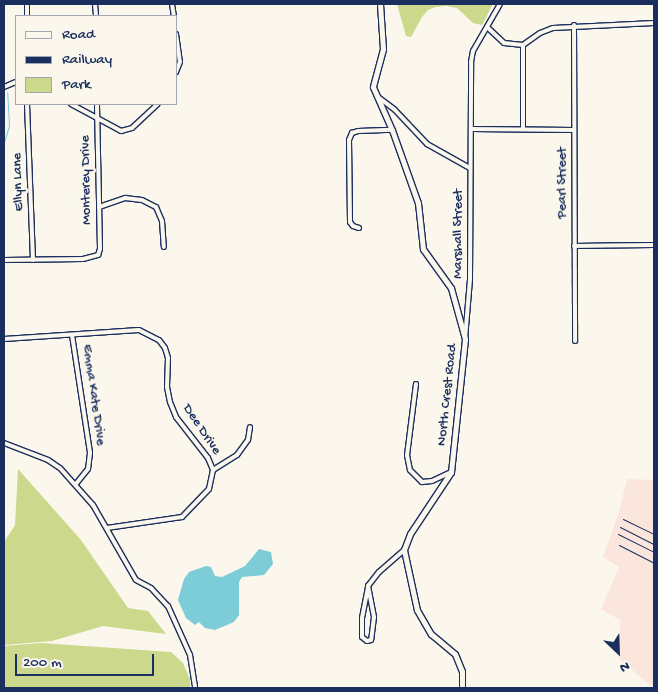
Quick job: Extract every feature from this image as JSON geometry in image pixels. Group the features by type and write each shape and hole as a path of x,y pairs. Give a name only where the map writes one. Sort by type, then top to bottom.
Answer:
{"street":[{"name":"North Crest Road","path":"380,4 383,49 373,81 375,95 392,130 418,203 423,249 451,288 465,339 451,472 410,534 404,550"},
{"name":"Marshall Street","path":"465,339 470,280 471,62 474,51 500,4"},
{"path":"487,27 504,43 523,45 540,33 553,28 574,25 654,23"},
{"name":"Pearl Street","path":"574,25 575,341"},
{"path":"523,45 523,129"},
{"path":"178,48 180,62 178,67"},
{"path":"375,95 395,110 427,144 470,168"},
{"name":"Ellyn Lane","path":"28,105 33,260"},
{"path":"73,105 121,131 132,128 157,105"},
{"name":"Monterey Drive","path":"33,260 84,259 98,255 97,105"},
{"path":"472,129 574,130"},
{"path":"359,228 352,226 350,222 349,140 352,133 358,131 392,130"},
{"path":"99,207 125,198 142,200 156,207 162,221 164,247"},
{"path":"574,246 654,245"},
{"path":"4,260 33,260"},
{"name":"Dee Drive","path":"4,339 139,330 159,340 168,358 167,387 176,417 208,458 213,470 209,489 182,517 107,528"},
{"name":"Emma Kate Drive","path":"72,335 90,453 88,469 76,484"},
{"path":"416,384 407,455 410,470 422,482 432,481 451,472"},
{"path":"213,470 237,455 248,440 250,427"},
{"path":"4,443 48,460 76,484 107,528 136,580 151,588 168,606 190,655 194,688"},
{"path":"368,586 374,617 371,640 367,642 362,637 362,618 368,586 379,572 404,550 418,610 431,634 455,654 462,671 462,688"}],"shaded area":[{"path":"627,479 654,480 654,688 620,660 620,620 601,609 619,567 603,557 619,512"}],"green space":[{"path":"397,4 493,4 482,25 473,23 457,8 446,6 428,10 411,37 406,36"},
{"path":"18,469 81,540 128,608 148,611 166,634 103,626 52,641 4,645 4,542 15,525"},
{"path":"41,643 171,652 183,663 190,679 190,688 4,688 4,646"}],"water":[{"path":"259,549 271,552 273,564 264,575 242,577 239,582 239,615 234,622 215,630 205,628 199,622 195,625 186,618 178,600 184,579 189,572 206,566 211,567 215,576 222,577 245,566"}],"waterway":[{"path":"4,142 9,126 7,92"}],"railway":[{"path":"623,519 654,534"},
{"path":"620,527 654,544"},
{"path":"618,534 654,552"},
{"path":"619,545 654,563"}]}
